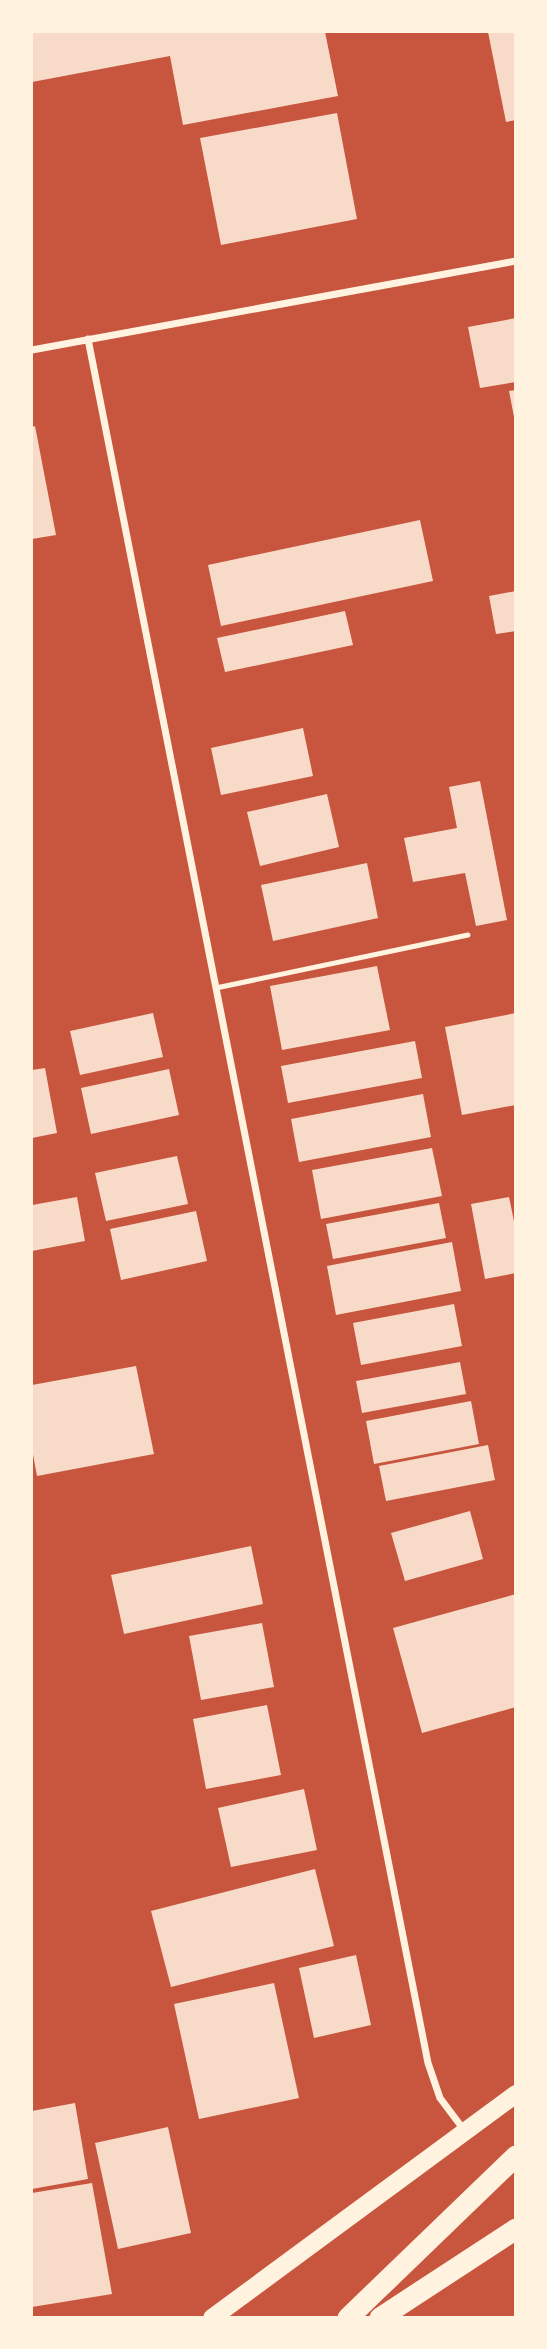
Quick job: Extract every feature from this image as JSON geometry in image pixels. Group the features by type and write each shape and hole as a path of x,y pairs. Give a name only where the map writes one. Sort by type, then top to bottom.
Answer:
{"highway":[{"path":"348,2318 516,2156"},
{"path":"380,2318 516,2229"}],"main road":[{"path":"212,2318 516,2094"}],"street":[{"path":"32,350 516,261"},
{"path":"88,339 428,2063 440,2098 465,2131"}],"lane":[{"path":"216,988 468,935"}],"building":[{"path":"32,32 325,32 338,96 183,125 170,56 32,82"},
{"path":"488,32 516,32 516,120 506,122"},
{"path":"337,113 357,219 221,245 200,138"},
{"path":"516,318 516,382 480,388 468,327"},
{"path":"516,390 516,417 514,417 509,391"},
{"path":"35,426 56,535 32,539 32,427"},
{"path":"420,520 433,581 221,626 208,565"},
{"path":"516,591 516,631 496,634 489,596"},
{"path":"345,611 353,645 225,672 217,638"},
{"path":"303,728 313,776 221,795 211,748"},
{"path":"480,781 507,920 476,926 465,873 413,882 404,838 457,828 449,787"},
{"path":"327,794 339,847 260,866 247,812"},
{"path":"367,863 378,918 273,941 261,885"},
{"path":"377,966 390,1030 282,1050 270,986"},
{"path":"153,1013 163,1057 80,1075 70,1031"},
{"path":"516,1013 516,1105 462,1115 445,1027"},
{"path":"415,1041 422,1078 288,1103 281,1066"},
{"path":"45,1068 57,1133 32,1138 32,1070"},
{"path":"169,1069 179,1115 91,1134 81,1088"},
{"path":"423,1094 431,1137 299,1162 291,1119"},
{"path":"432,1148 442,1196 321,1219 312,1170"},
{"path":"177,1156 188,1204 106,1221 95,1173"},
{"path":"77,1197 85,1241 32,1251 32,1205"},
{"path":"509,1197 516,1231 516,1273 485,1279 471,1204"},
{"path":"439,1203 446,1238 333,1259 326,1224"},
{"path":"196,1211 207,1261 121,1280 110,1229"},
{"path":"452,1242 461,1291 336,1315 327,1266"},
{"path":"454,1304 462,1346 361,1365 353,1323"},
{"path":"460,1362 466,1394 362,1413 356,1381"},
{"path":"136,1366 154,1454 37,1476 32,1449 32,1385"},
{"path":"471,1401 479,1444 374,1464 366,1421"},
{"path":"488,1445 495,1480 386,1501 379,1466"},
{"path":"470,1511 483,1559 405,1581 391,1533"},
{"path":"251,1546 263,1604 124,1634 111,1575"},
{"path":"516,1594 516,1707 422,1733 393,1628"},
{"path":"262,1623 274,1687 201,1700 189,1636"},
{"path":"267,1705 281,1775 206,1789 193,1719"},
{"path":"304,1789 317,1850 231,1867 218,1808"},
{"path":"315,1869 334,1946 171,1987 151,1911"},
{"path":"356,1955 371,2025 314,2038 299,1968"},
{"path":"274,1983 299,2098 199,2119 174,2004"},
{"path":"75,2103 88,2179 32,2189 32,2111"},
{"path":"168,2127 191,2233 118,2249 95,2143"},
{"path":"92,2183 112,2294 32,2307 32,2193"}]}
